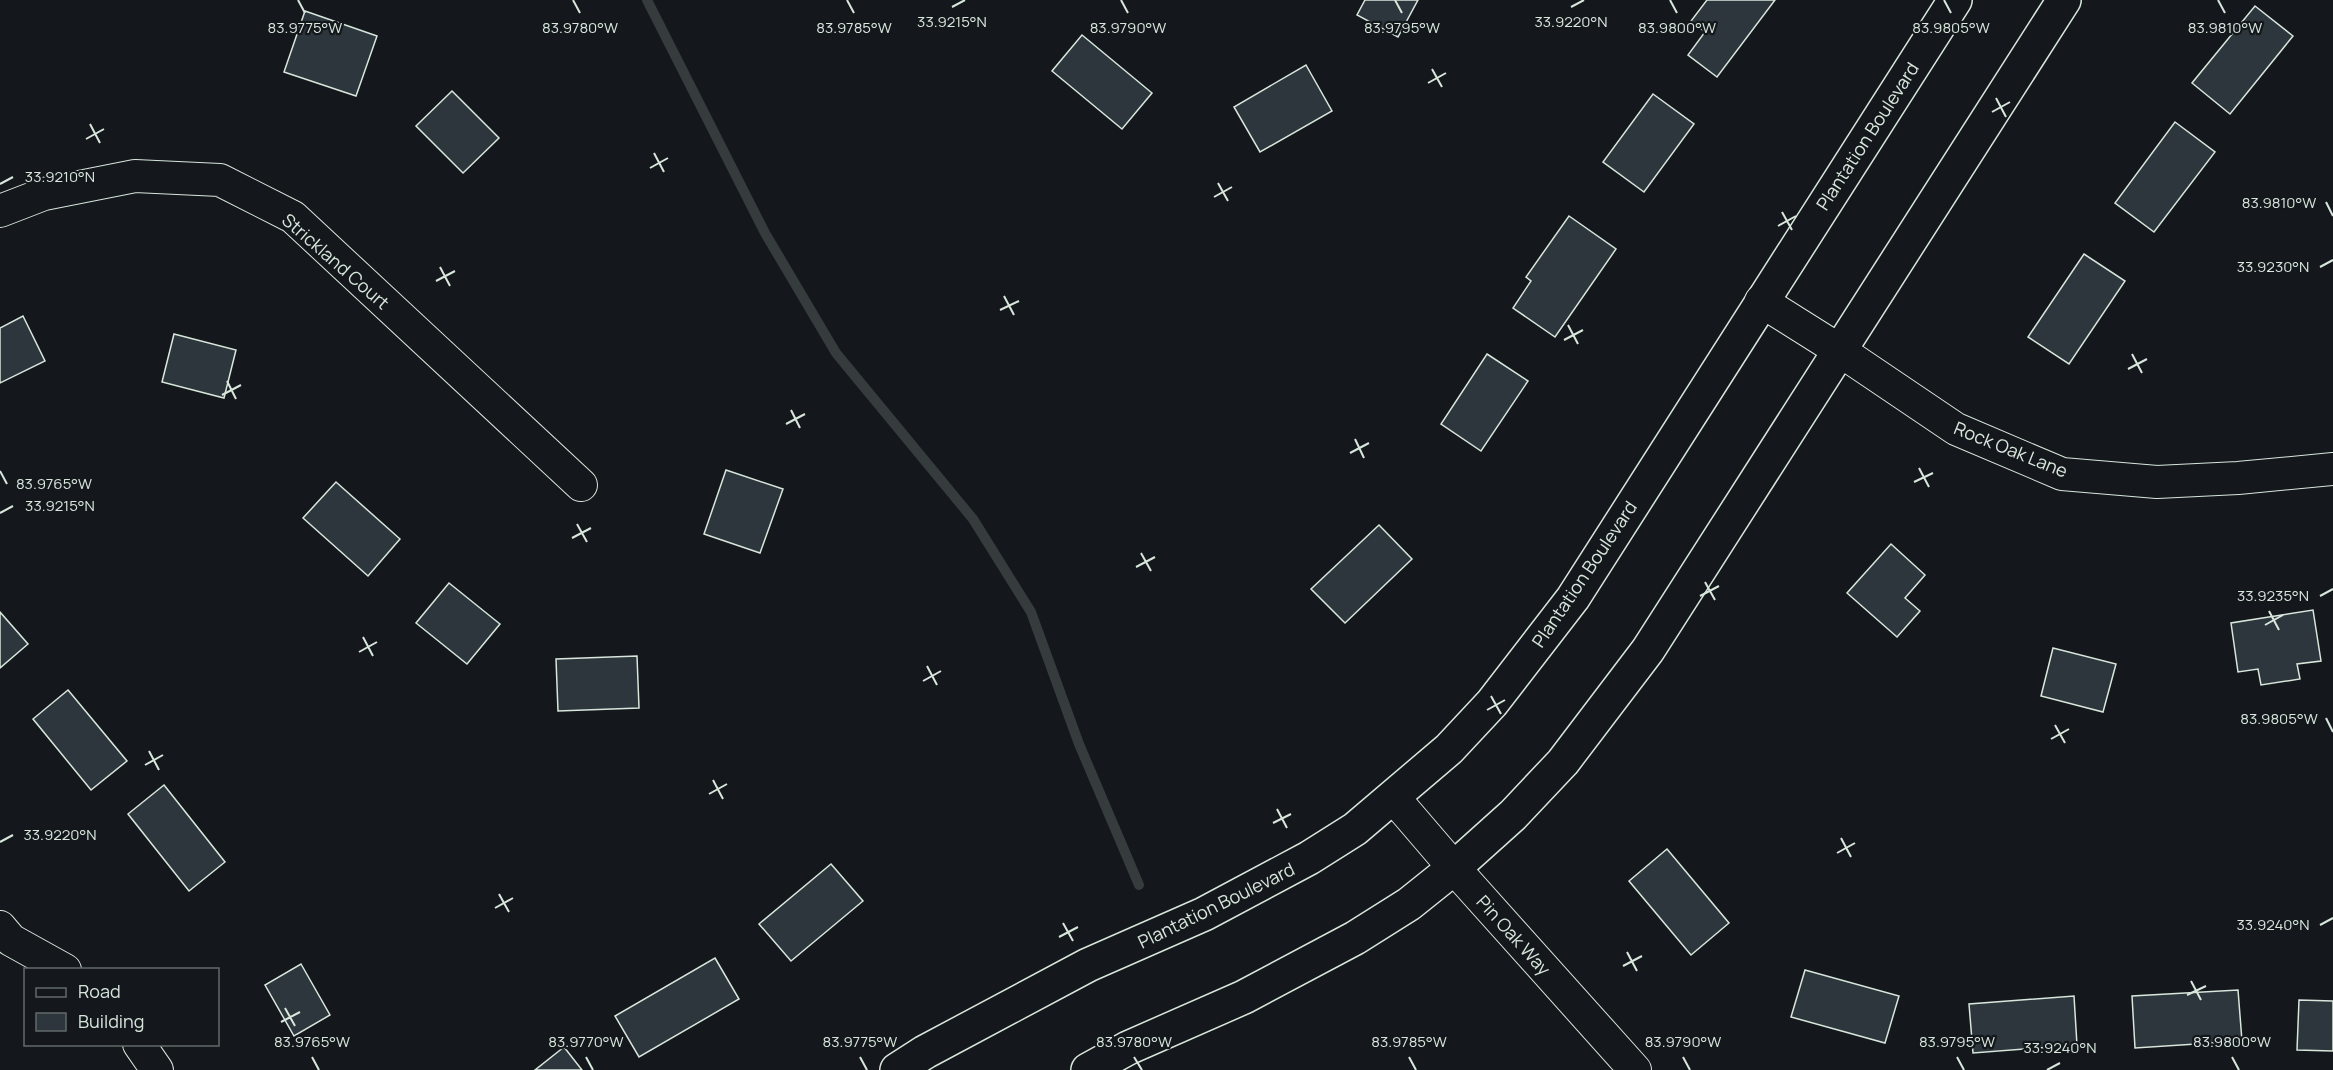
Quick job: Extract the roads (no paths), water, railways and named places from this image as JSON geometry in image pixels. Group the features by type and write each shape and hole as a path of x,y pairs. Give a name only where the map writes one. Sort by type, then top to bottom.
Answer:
{"street":[{"name":"Plantation Boulevard","path":"897,1070 925,1052 1088,965 1204,914 1309,858 1355,829 1449,749 1492,703 1573,598 1955,0"},
{"path":"1088,1070 1128,1048 1244,997 1355,938 1409,904 1514,815 1563,762 1648,650 2064,0"},
{"name":"Strickland Court","path":"0,211 44,194 135,176 220,180 293,217 580,485"},
{"name":"Rock Oak Lane","path":"1761,301 1839,350 1956,429 2062,474 2157,482 2238,478 2333,469"},
{"name":"Pin Oak Way","path":"1394,798 1635,1070"},
{"path":"4,939 63,968"},
{"path":"140,1046 158,1070"}],"waterway":[{"path":"647,0 765,233 836,353 973,519 1031,612 1079,744 1139,885"}]}
